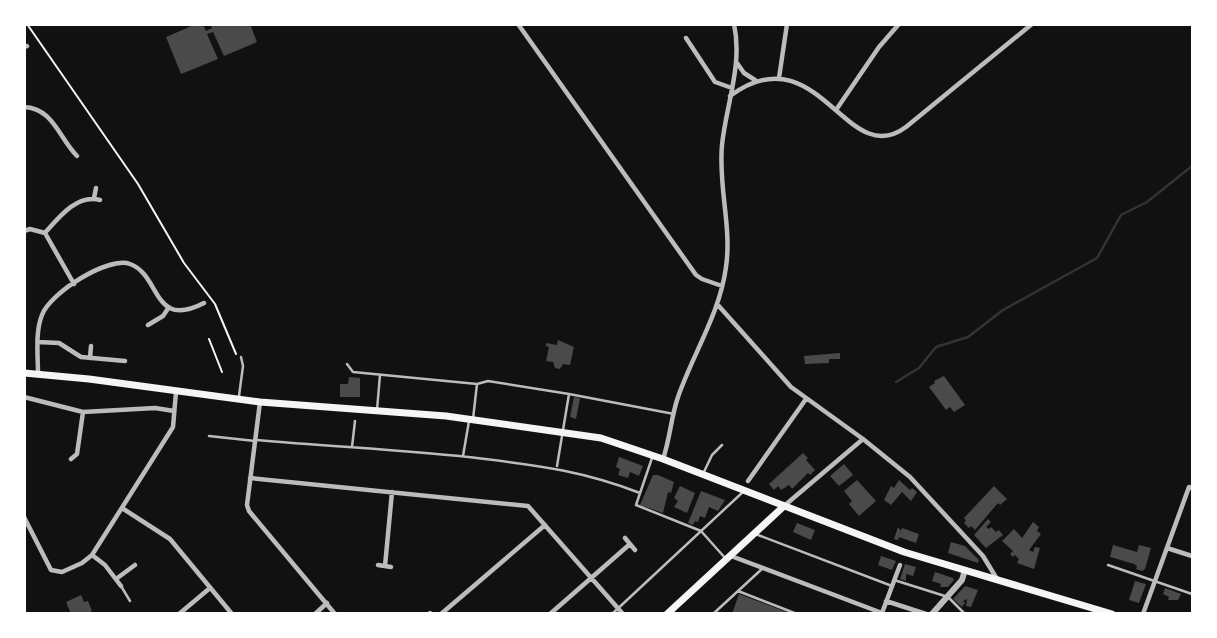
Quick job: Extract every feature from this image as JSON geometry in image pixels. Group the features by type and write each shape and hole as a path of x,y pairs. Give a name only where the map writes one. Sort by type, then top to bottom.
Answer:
{"main road":[{"path":"24,373 260,402 471,419 608,440 904,552 1112,614"},
{"path":"667,614 783,507"}],"street":[{"path":"518,24 696,275 722,286"},
{"path":"663,459 674,414 722,286 727,252 721,160 736,62 737,38 734,24"},
{"path":"779,78 787,24"},
{"path":"836,110 879,47 899,24"},
{"path":"730,96 755,80 779,78 811,90 852,124 870,133 885,136 898,133 1032,24"},
{"path":"686,38 715,82 732,88"},
{"path":"736,62 740,69 755,80"},
{"path":"24,107 36,108 49,117 67,149 76,156"},
{"path":"46,233 69,208 82,200 97,199 96,188"},
{"path":"24,231 30,229 46,233 74,284"},
{"path":"38,374 38,342 43,312 54,297 109,264 127,263 141,271 157,297 169,307 192,310 204,303"},
{"path":"716,303 782,378 910,477 983,556 997,579"},
{"path":"148,325 163,316 169,307"},
{"path":"192,310 193,316"},
{"path":"158,319 162,326"},
{"path":"38,342 59,343 77,356 125,362"},
{"path":"90,358 91,346"},
{"path":"24,517 48,567 54,572 62,572 78,565 92,555 173,426 176,391"},
{"path":"24,397 83,412 155,408 174,411"},
{"path":"748,481 806,399"},
{"path":"260,402 247,505 252,516 335,614"},
{"path":"71,459 77,454 83,412"},
{"path":"783,507 863,439"},
{"path":"755,458 761,462"},
{"path":"250,478 524,505 531,508 623,614"},
{"path":"1143,614 1191,487"},
{"path":"378,565 388,567 392,492"},
{"path":"122,508 170,539 232,614"},
{"path":"441,614 545,525"},
{"path":"625,538 635,550"},
{"path":"550,614 630,544"},
{"path":"1167,548 1192,556"},
{"path":"92,555 105,565 121,586"},
{"path":"728,557 882,613 900,565"},
{"path":"116,579 135,565"},
{"path":"932,614 962,580 965,570"},
{"path":"179,614 210,588"},
{"path":"886,601 926,614"},
{"path":"315,614 327,603"}],"lane":[{"path":"239,399 243,366 241,357"},
{"path":"347,364 353,372 477,384 488,382 674,414"},
{"path":"377,410 380,375"},
{"path":"463,456 477,384"},
{"path":"557,468 569,394"},
{"path":"352,447 355,421"},
{"path":"209,436 463,456 557,468 603,478 640,493"},
{"path":"702,476 712,455 722,445"},
{"path":"653,456 636,505 701,531 728,557"},
{"path":"612,614 744,491"},
{"path":"754,533 893,583 947,597 965,614"},
{"path":"1108,565 1155,579 1192,594"},
{"path":"713,614 763,568"},
{"path":"121,586 130,601"},
{"path":"738,591 797,614"}],"path":[{"path":"27,24 138,184 184,263 215,304 236,354 241,357"},
{"path":"209,339 222,372"}],"building":[{"path":"196,24 203,24 206,31 212,28 210,24 250,24 257,42 224,56 213,32 207,34 218,59 181,74 166,37"},
{"path":"558,340 574,347 570,365 563,364 560,369 555,368 553,362 546,361 549,347 546,343 557,345"},
{"path":"840,353 840,359 829,359 829,363 805,364 804,356"},
{"path":"944,376 965,405 954,412 950,407 946,410 929,387"},
{"path":"349,377 360,378 360,397 340,397 340,384 348,384"},
{"path":"574,397 580,398 576,419 570,417"},
{"path":"803,453 815,470 810,475 808,473 792,489 789,485 781,490 778,486 774,490 769,484"},
{"path":"619,457 643,466 639,476 630,472 628,478 618,475 620,469 616,467"},
{"path":"844,464 853,475 839,486 830,476"},
{"path":"653,475 674,482 671,493 668,492 663,513 640,505"},
{"path":"857,480 876,501 859,516 849,504 852,501 844,491"},
{"path":"899,480 910,490 912,488 917,492 911,501 902,492 891,505 884,500 891,486 894,488"},
{"path":"680,486 695,493 687,513 674,507 678,501 674,498"},
{"path":"994,486 1007,499 1000,505 998,503 975,530 971,526 969,528 964,523 964,518"},
{"path":"701,491 725,500 718,511 709,507 705,518 700,516 698,522 695,521 693,525 688,523"},
{"path":"988,519 991,522 986,527 991,527 996,532 999,530 1003,535 986,548 974,535"},
{"path":"1033,522 1039,527 1037,531 1041,534 1029,550 1033,552 1035,547 1040,548 1034,569 1017,563 1019,559 1010,554 1013,551 1002,541 1014,529 1022,538"},
{"path":"797,523 815,530 811,540 793,532"},
{"path":"898,527 901,531 902,528 919,534 916,543 899,537 898,540 894,539"},
{"path":"951,542 965,546 979,560 978,563 948,553"},
{"path":"1113,545 1137,552 1139,545 1151,548 1145,569 1136,569 1134,564 1110,557"},
{"path":"881,556 896,561 892,570 878,565"},
{"path":"905,564 916,567 913,576 906,574 906,581 900,579"},
{"path":"935,572 954,580 948,587 940,587 941,584 932,581"},
{"path":"1135,581 1146,584 1139,603 1129,600"},
{"path":"965,586 978,590 971,607 966,606 967,599 963,601 965,603 962,607 953,599"},
{"path":"1165,588 1181,594 1178,600 1168,600 1169,597 1163,594"},
{"path":"739,594 789,613 789,614 732,614"},
{"path":"81,595 84,602 88,601 92,611 86,614 71,614 66,602"}],"waterway":[{"path":"896,382 919,368 936,347 968,337 1003,310 1097,258 1121,215 1147,202 1192,166"}]}
